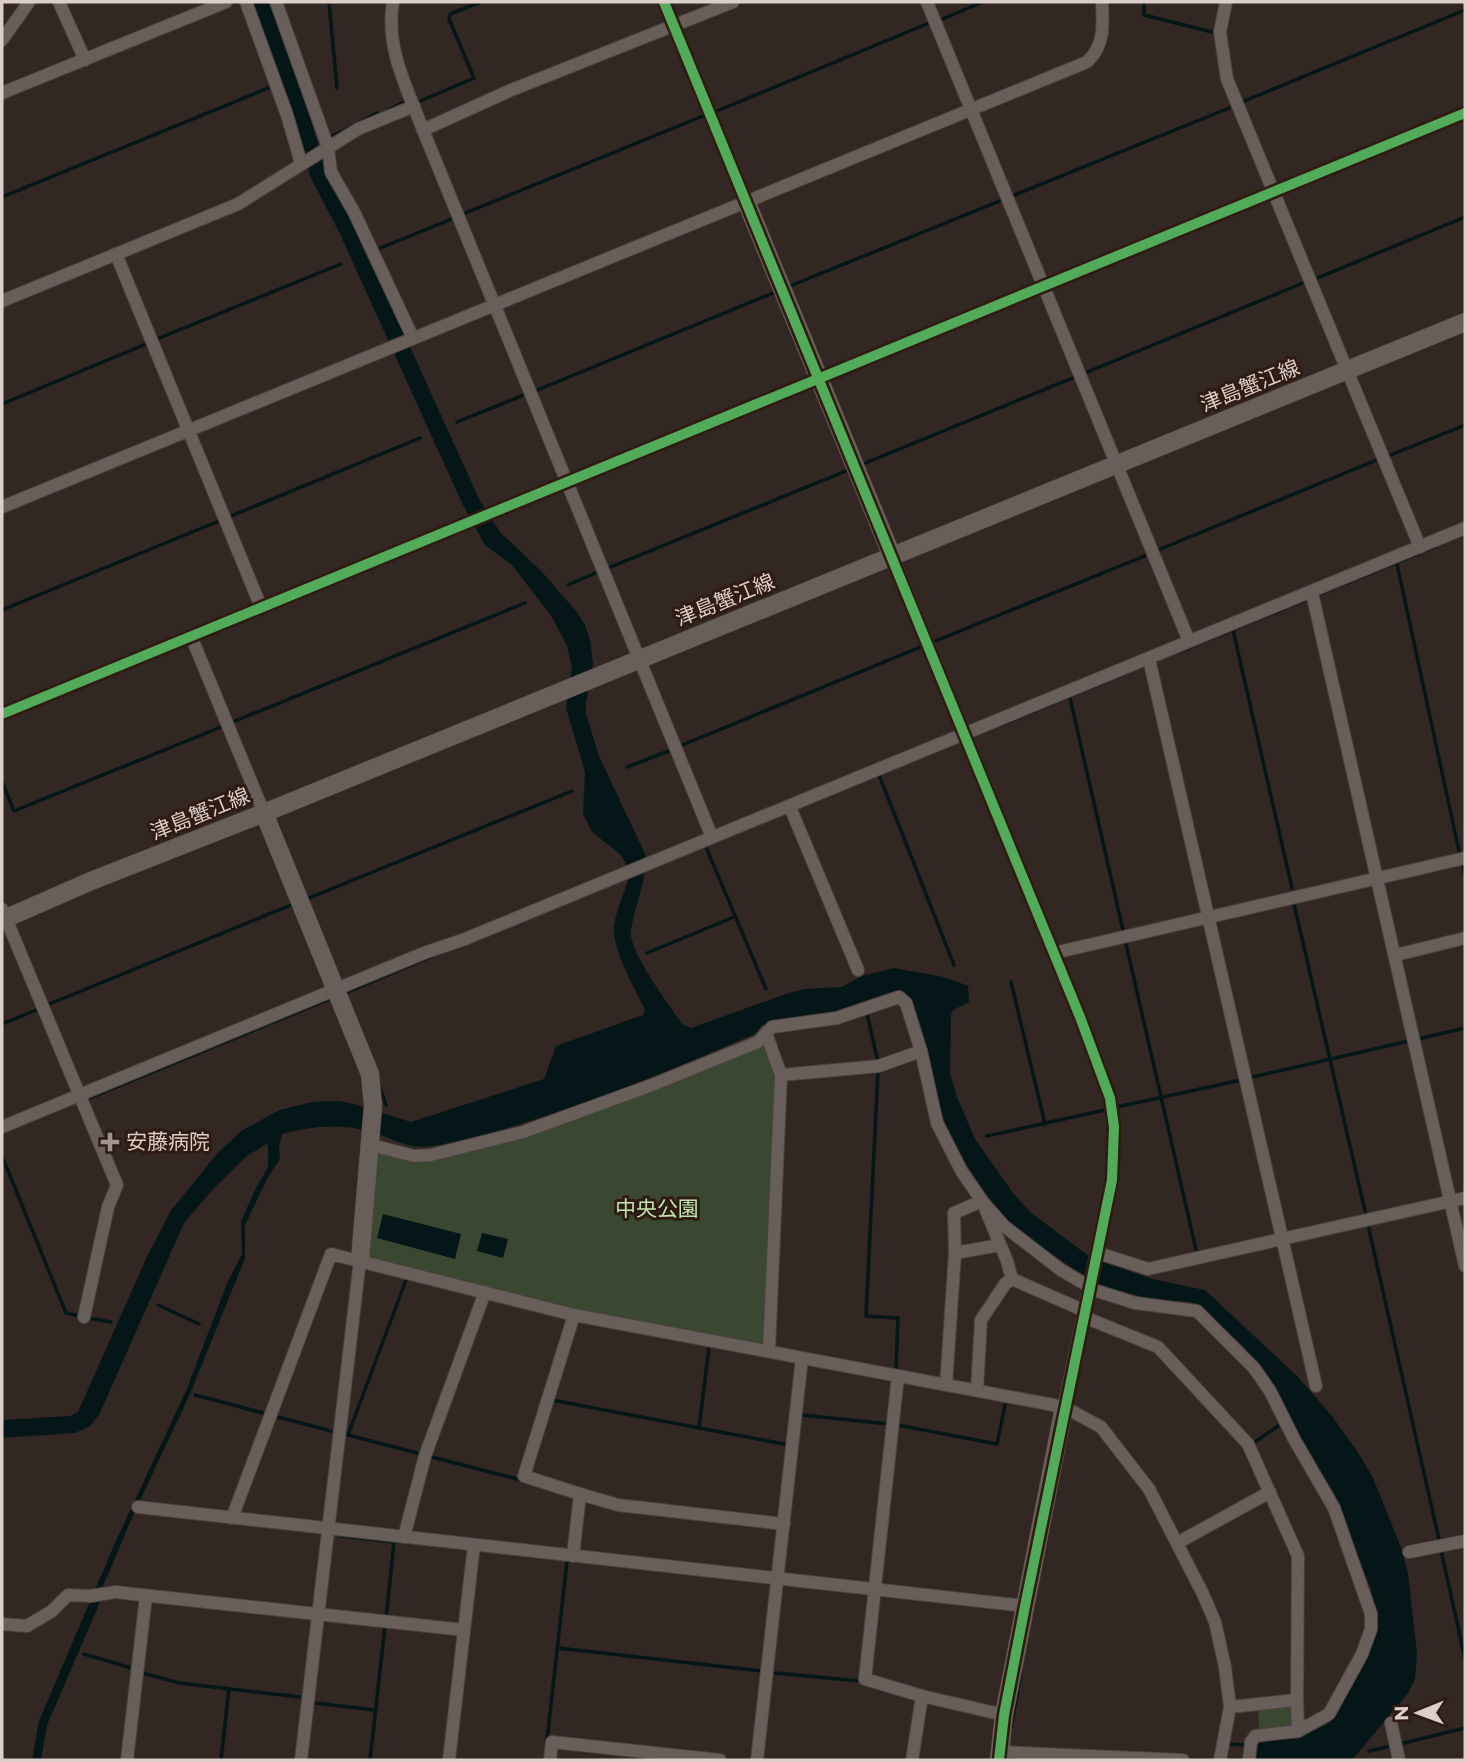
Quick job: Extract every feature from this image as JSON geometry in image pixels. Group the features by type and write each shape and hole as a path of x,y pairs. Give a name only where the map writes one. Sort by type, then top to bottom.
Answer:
{"main road":[{"path":"746,201 892,556"},
{"name":"津島蟹江線","path":"3,916 264,813 1465,322"},
{"path":"264,813 370,1074 373,1106 360,1260"},
{"path":"1000,1756 1004,1715 1064,1407"}],"street":[{"path":"2,40 29,2"},
{"path":"59,2 85,60"},
{"path":"2,93 226,2"},
{"path":"246,2 302,163"},
{"path":"276,2 326,148 331,172 354,212 411,339"},
{"path":"393,2 391,40 423,130 712,837"},
{"path":"664,2 746,201"},
{"path":"423,130 509,91 733,2"},
{"path":"927,2 1189,641"},
{"path":"2,507 1087,62 1096,53 1103,31 1102,2"},
{"path":"1227,2 1220,32 1225,71 1420,547"},
{"path":"2,301 238,204 358,130 414,106"},
{"path":"2,714 1465,114"},
{"path":"116,254 261,607"},
{"path":"2,1127 338,994 434,949 465,939 964,734 1150,662 1189,641 1313,596 1465,528"},
{"path":"892,556 1091,1044 1110,1098 1114,1153 1112,1180 1064,1407"},
{"path":"1313,596 1465,1266"},
{"path":"191,636 264,813"},
{"path":"1150,662 1316,1387"},
{"path":"790,807 858,970"},
{"path":"1054,953 1465,858"},
{"path":"3,916 117,1185 108,1207 84,1317"},
{"path":"1396,956 1465,938"},
{"path":"371,1140 414,1156 523,1132 664,1081 758,1042 772,1027 837,1018 899,997 906,1003 937,1123 962,1172 982,1201 1004,1226 1061,1270 1090,1286 1135,1303 1197,1311 1246,1358 1263,1381 1334,1508 1367,1598 1371,1629 1362,1654 1329,1714 1298,1731 1255,1736 1251,1742 1249,1760"},
{"path":"766,1033 781,1074 769,1351"},
{"path":"781,1074 879,1066 920,1051"},
{"path":"1098,1254 1148,1269 1465,1198"},
{"path":"982,1201 1012,1279 1158,1347 1248,1444 1298,1556 1298,1731"},
{"path":"947,1385 955,1253 954,1213 982,1201"},
{"path":"955,1253 1000,1245"},
{"path":"232,1518 331,1254 574,1315 1064,1407 1101,1427 1149,1489 1215,1622 1230,1707 1220,1760"},
{"path":"302,1760 360,1260"},
{"path":"977,1391 981,1320 1005,1284 1012,1279"},
{"path":"404,1537 425,1456 485,1292"},
{"path":"574,1315 524,1476 618,1505 784,1524"},
{"path":"757,1760 802,1358"},
{"path":"898,1376 865,1679 922,1696 1004,1715"},
{"path":"1177,1543 1270,1492"},
{"path":"573,1556 580,1494"},
{"path":"138,1507 1025,1606"},
{"path":"1409,1552 1465,1541"},
{"path":"449,1760 474,1545"},
{"path":"2,1624 27,1626 52,1611 68,1595 115,1592 464,1630"},
{"path":"127,1760 146,1596"},
{"path":"912,1760 922,1696"},
{"path":"1230,1707 1297,1700"},
{"path":"1391,1723 1399,1760"},
{"path":"550,1760 552,1742 720,1760"},
{"path":"1000,1756 1183,1760"}],"green space":[{"name":"中央公園","path":"762,1044 766,1045 777,1075 766,1343 761,1345 556,1306 368,1257 376,1153 432,1158"},
{"path":"1292,1703 1291,1727 1266,1728 1266,1731 1259,1731 1258,1706"}],"shaded area":[{"path":"251,2 269,2 302,92 327,172 348,210 479,499 500,532 542,572 585,625 593,664 586,714 599,756 646,856 631,930 636,951 650,978 682,1024 691,1028 786,994 804,989 842,987 862,976 894,968 944,977 968,986 969,1002 953,1010 951,1015 950,1074 975,1139 1013,1193 1030,1212 1090,1257 1152,1279 1205,1290 1297,1376 1331,1415 1373,1478 1402,1550 1408,1574 1417,1654 1415,1679 1408,1693 1352,1760 1254,1760 1255,1745 1262,1738 1297,1739 1329,1723 1362,1668 1377,1631 1378,1618 1370,1587 1333,1491 1294,1431 1270,1384 1245,1348 1199,1306 1191,1302 1155,1300 1097,1285 1014,1228 996,1209 958,1152 948,1131 937,1101 910,997 903,991 831,1014 762,1025 755,1034 619,1090 523,1123 458,1141 418,1147 369,1131 344,1127 319,1127 282,1134 280,1159 268,1177 245,1225 245,1258 190,1394 103,1586 98,1607 47,1725 41,1760 32,1760 39,1721 115,1543 186,1391 228,1281 242,1254 241,1221 268,1167 268,1143 247,1156 213,1189 184,1223 99,1415 90,1426 75,1433 2,1438 2,1420 70,1416 78,1412 146,1259 170,1212 216,1155 241,1131 280,1110 312,1102 339,1101 354,1104 411,1122 544,1079 556,1046 643,1015 645,1010 621,959 615,938 616,916 628,881 625,862 620,854 592,832 583,814 585,772 566,708 572,668 567,646 552,617 512,565 485,545 462,503 340,234 310,176 292,112"},
{"path":"383,1214 461,1234 455,1259 377,1238"},
{"path":"482,1233 508,1239 503,1258 477,1251"}],"waterway":[{"path":"329,2 337,88"},
{"path":"418,102 474,78 449,19 450,14 481,2"},
{"path":"940,20 983,2"},
{"path":"1144,2 1144,15 1212,32"},
{"path":"1242,102 1465,10"},
{"path":"717,111 929,23"},
{"path":"2,197 271,87"},
{"path":"388,110 406,101"},
{"path":"1012,196 1229,108"},
{"path":"329,138 377,113"},
{"path":"463,214 703,116"},
{"path":"790,286 1002,200"},
{"path":"1315,279 1465,217"},
{"path":"378,249 454,218"},
{"path":"157,339 341,264"},
{"path":"1085,373 1303,283"},
{"path":"535,391 773,293"},
{"path":"2,404 146,344"},
{"path":"863,464 1075,377"},
{"path":"457,422 526,394"},
{"path":"1388,456 1465,425"},
{"path":"231,516 420,438"},
{"path":"1158,550 1379,459"},
{"path":"608,568 846,471"},
{"path":"2,610 219,521"},
{"path":"1179,652 1437,546"},
{"path":"933,642 1147,555"},
{"path":"1397,564 1459,851"},
{"path":"568,585 598,572"},
{"path":"235,721 525,603"},
{"path":"1233,630 1292,888"},
{"path":"680,746 923,646"},
{"path":"1001,725 1129,672"},
{"path":"1070,698 1123,930"},
{"path":"2,782 14,811 221,727"},
{"path":"627,767 671,750"},
{"path":"879,775 954,965"},
{"path":"309,898 572,791"},
{"path":"706,847 766,989"},
{"path":"1463,866 1465,875"},
{"path":"1294,904 1366,1215"},
{"path":"47,1005 291,905"},
{"path":"647,953 734,917"},
{"path":"1126,944 1197,1254"},
{"path":"343,994 433,956"},
{"path":"1011,982 1045,1124"},
{"path":"85,1100 332,998"},
{"path":"2,1024 36,1010"},
{"path":"867,1014 878,1062"},
{"path":"1418,1039 1465,1028"},
{"path":"1248,1078 1409,1041"},
{"path":"878,1070 866,1316 898,1318 896,1369"},
{"path":"1117,1107 1241,1080"},
{"path":"380,1087 386,1105"},
{"path":"987,1136 1105,1110"},
{"path":"2,1156 66,1313 80,1316"},
{"path":"1368,1225 1440,1544"},
{"path":"348,1435 406,1280"},
{"path":"158,1305 199,1324"},
{"path":"87,1318 111,1322"},
{"path":"699,1428 709,1347"},
{"path":"195,1395 267,1414"},
{"path":"552,1400 789,1445"},
{"path":"897,1425 997,1444 1005,1405"},
{"path":"800,1418 801,1415 889,1422"},
{"path":"274,1416 331,1431"},
{"path":"1252,1444 1281,1424"},
{"path":"348,1435 421,1454"},
{"path":"428,1456 521,1480"},
{"path":"341,1536 394,1542 386,1619"},
{"path":"1441,1550 1465,1659"},
{"path":"547,1740 567,1561"},
{"path":"370,1760 385,1626"},
{"path":"558,1648 762,1671"},
{"path":"84,1654 131,1668"},
{"path":"1011,1728 1021,1672"},
{"path":"143,1673 179,1683 300,1697"},
{"path":"775,1673 860,1681"},
{"path":"221,1760 229,1689"},
{"path":"314,1703 375,1710"},
{"path":"1400,1744 1465,1728"},
{"path":"1229,1744 1244,1745"},
{"path":"1369,1751 1391,1746"}],"cycle path":[{"path":"664,2 1080,1017 1110,1098 1114,1127 1112,1180 1025,1606 1004,1715 999,1760"},
{"path":"2,714 1465,113"}],"place":[{"name":"安藤病院","path":"110,1142"}]}
